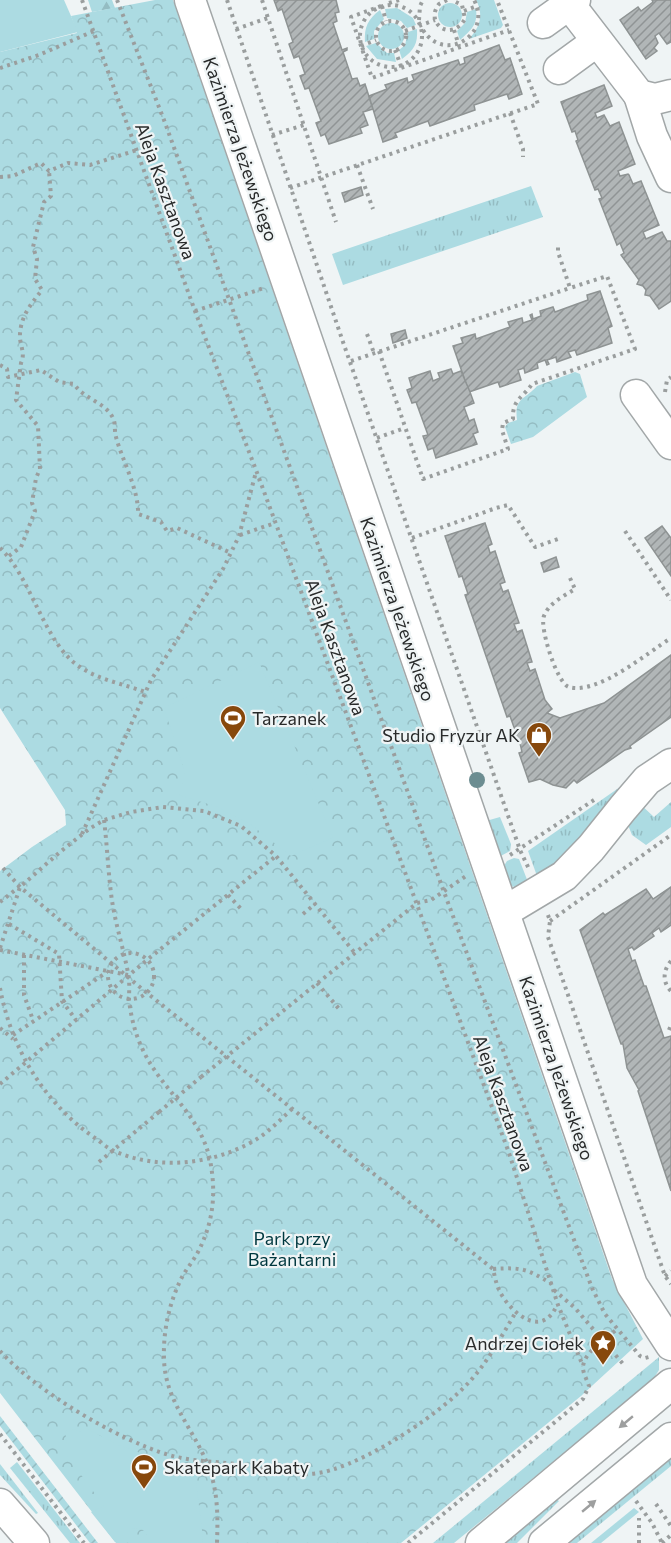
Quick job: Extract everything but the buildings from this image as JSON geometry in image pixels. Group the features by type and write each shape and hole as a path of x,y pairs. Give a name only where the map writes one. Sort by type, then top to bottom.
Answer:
{"street":[{"name":"Kazimierza Jeżewskiego","path":"190,0 632,1285 661,1351"},
{"path":"543,23 570,2 596,42 639,95 652,136 671,177"},
{"path":"559,69 596,42"},
{"path":"639,95 655,99 671,95"},
{"path":"636,395 671,444"},
{"path":"504,912 564,876 591,848 647,780 671,764"},
{"path":"481,1543 671,1384"},
{"path":"544,1543 670,1437"},
{"path":"0,1504 34,1543"},
{"path":"0,1527 10,1543"}],"path":[{"name":"Aleja Kasztanowa","path":"82,0 195,311 509,1153 558,1305 589,1386 583,1399 408,1543"},
{"path":"117,0 164,120 444,892 592,1288 605,1314 640,1356 645,1358 661,1351"},
{"path":"227,0 520,850 550,921 548,937 665,1276 671,1284"},
{"path":"262,0 336,222"},
{"path":"399,0 351,17 372,78 509,30"},
{"path":"423,0 418,16 420,25 422,35 421,45 410,61 401,67 381,66 373,62 361,46 361,26 372,10 391,4 409,10 420,25 426,35 435,42 459,46 476,29 479,18 474,0"},
{"path":"445,0 435,8 435,20 440,27 454,30 461,26 465,18 462,5 452,0"},
{"path":"290,188 538,104 497,0"},
{"path":"381,6 386,21"},
{"path":"464,10 477,6"},
{"path":"236,29 268,18"},
{"path":"405,31 435,20"},
{"path":"386,21 396,21 405,31 404,44 395,50 384,50 376,40 377,28 386,21"},
{"path":"454,30 459,46"},
{"path":"0,68 39,55 94,31"},
{"path":"361,46 376,40"},
{"path":"395,50 401,67"},
{"path":"510,113 523,149 523,157"},
{"path":"272,135 304,125"},
{"path":"49,171 68,163 90,165 137,150"},
{"path":"0,177 13,176 41,163 49,171 51,196 44,202 33,247 37,259 35,279 42,290 23,316 19,336 24,358 16,400 38,426 40,469 36,478 32,503 35,511 21,547 9,556"},
{"path":"357,165 373,210"},
{"path":"558,244 558,252 570,288"},
{"path":"195,311 319,270"},
{"path":"351,361 376,352 607,276 635,349 532,384 518,398 512,411 513,419 503,423 502,430 508,449 423,479 376,352 367,334"},
{"path":"0,365 7,369 8,377 40,370 59,382 74,384 80,392 102,406 113,418 116,436 138,505 138,514 161,522 167,531 177,528 231,553"},
{"path":"377,438 405,428"},
{"path":"82,834 151,680 231,553 239,536 256,470"},
{"path":"412,538 508,505 535,547 558,539"},
{"path":"239,536 275,523"},
{"path":"625,531 671,600"},
{"path":"0,548 9,556 24,580 43,619 68,656 79,667 145,692"},
{"path":"570,578 575,589 558,599 549,608 543,617 542,627 557,673 562,683 568,687 584,687 604,681 671,638"},
{"path":"0,903 82,834 104,820 131,812 163,807 204,811 241,826 276,856 354,952"},
{"path":"104,820 111,894 129,975 129,998 134,1029 150,1064 192,1116 209,1158 214,1201 209,1226 199,1250 181,1279 170,1307 165,1332 164,1361 169,1388 178,1412 207,1463 214,1484 218,1508 217,1543"},
{"path":"550,921 671,835"},
{"path":"99,1162 417,903 430,900 471,873 520,850"},
{"path":"0,1084 147,960 276,856"},
{"path":"3,868 20,887 129,975 147,993 494,1269 497,1285 502,1295 516,1312 536,1323 547,1320 558,1305"},
{"path":"20,887 0,949 129,975"},
{"path":"228,895 243,911"},
{"path":"303,914 315,904"},
{"path":"9,924 59,954 62,1001 76,1020"},
{"path":"124,954 140,954 153,967 154,982 147,993 136,999 120,996 108,980 112,962 124,954"},
{"path":"24,955 24,995 33,1020"},
{"path":"671,961 665,971 664,979 671,991"},
{"path":"13,1037 33,1020 108,972"},
{"path":"318,983 340,1010"},
{"path":"0,988 13,1037 48,1096 74,1124 113,1151 156,1163 193,1162 234,1151 251,1143 265,1134 293,1108"},
{"path":"0,1028 13,1037"},
{"path":"494,1269 529,1270 553,1286 624,1365"},
{"path":"665,1276 671,1271"},
{"path":"0,1351 32,1380 108,1428 167,1454 207,1463 249,1466 269,1472 304,1475 331,1470 382,1449 429,1416 470,1382 483,1366 516,1312"},
{"path":"583,1366 584,1360 590,1353 617,1328"},
{"path":"0,1434 84,1543"},
{"path":"636,1501 652,1523 662,1543 671,1535"},
{"path":"656,1504 671,1526"},
{"path":"639,1518 639,1543"}],"green space":[{"path":"0,0 64,0 78,32 0,52"},
{"path":"88,0 112,0 115,8 92,12"},
{"name":"Park przy Bażantarni","path":"155,0 173,0 612,1279 643,1339 581,1396 401,1543 116,1543 0,1393 0,871 66,825 65,810 0,708 0,52 77,33 71,16"},
{"path":"476,0 494,0 503,25 501,28 469,39 480,21 480,11"},
{"path":"450,3 459,6 462,15 459,24 450,27 441,24 438,15 441,6"},
{"path":"397,8 413,18 416,25 407,28 401,21 387,18 385,9"},
{"path":"476,9 475,23 460,40 457,31 465,23 467,12"},
{"path":"380,10 384,19 374,31 374,39 365,42 368,24"},
{"path":"391,23 400,27 404,36 400,45 391,49 382,45 378,36 382,27"},
{"path":"417,29 414,46 410,53 402,59 399,50 405,45 408,32"},
{"path":"376,43 387,53 394,53 396,62 377,59 366,46"},
{"path":"531,186 543,217 343,285 332,254"},
{"path":"575,372 580,374 587,397 533,437 511,444 505,427 508,423 517,420 517,407 521,400 537,386"},
{"name":"Tarzanek","path":"259,662 333,838 291,856 250,824 218,807 179,795 185,773 164,708"},
{"path":"633,778 570,856 537,876 528,851"},
{"path":"671,802 671,827 646,845 632,835 628,825 639,803 654,817"},
{"path":"500,817 511,844 510,851 497,858 486,821"},
{"path":"514,858 519,859 528,882 522,889 511,886 502,869 507,861"},
{"path":"659,1357 659,1370 652,1381 454,1543 433,1543"},
{"path":"0,1416 98,1543 90,1543 0,1426"},
{"name":"Skatepark Kabaty","path":"86,1428 116,1444 184,1469 196,1482 202,1543 152,1543 143,1530 133,1528 115,1542 91,1512 104,1506 62,1449 67,1444 65,1431 74,1429 81,1432"},
{"path":"671,1458 671,1466 577,1543 568,1543"},
{"path":"17,1462 80,1543 70,1543 10,1468"},
{"path":"0,1464 38,1513 36,1514 0,1475"},
{"path":"556,1499 559,1501 517,1543 502,1543"},
{"path":"634,1508 639,1512 601,1543 591,1543"}],"place":[{"name":"Tarzanek","path":"233,741"},
{"name":"Studio Fryzur AK","path":"539,758"},
{"name":"Andrzej Ciołek","path":"603,1366"},
{"name":"Skatepark Kabaty","path":"144,1490"}]}
